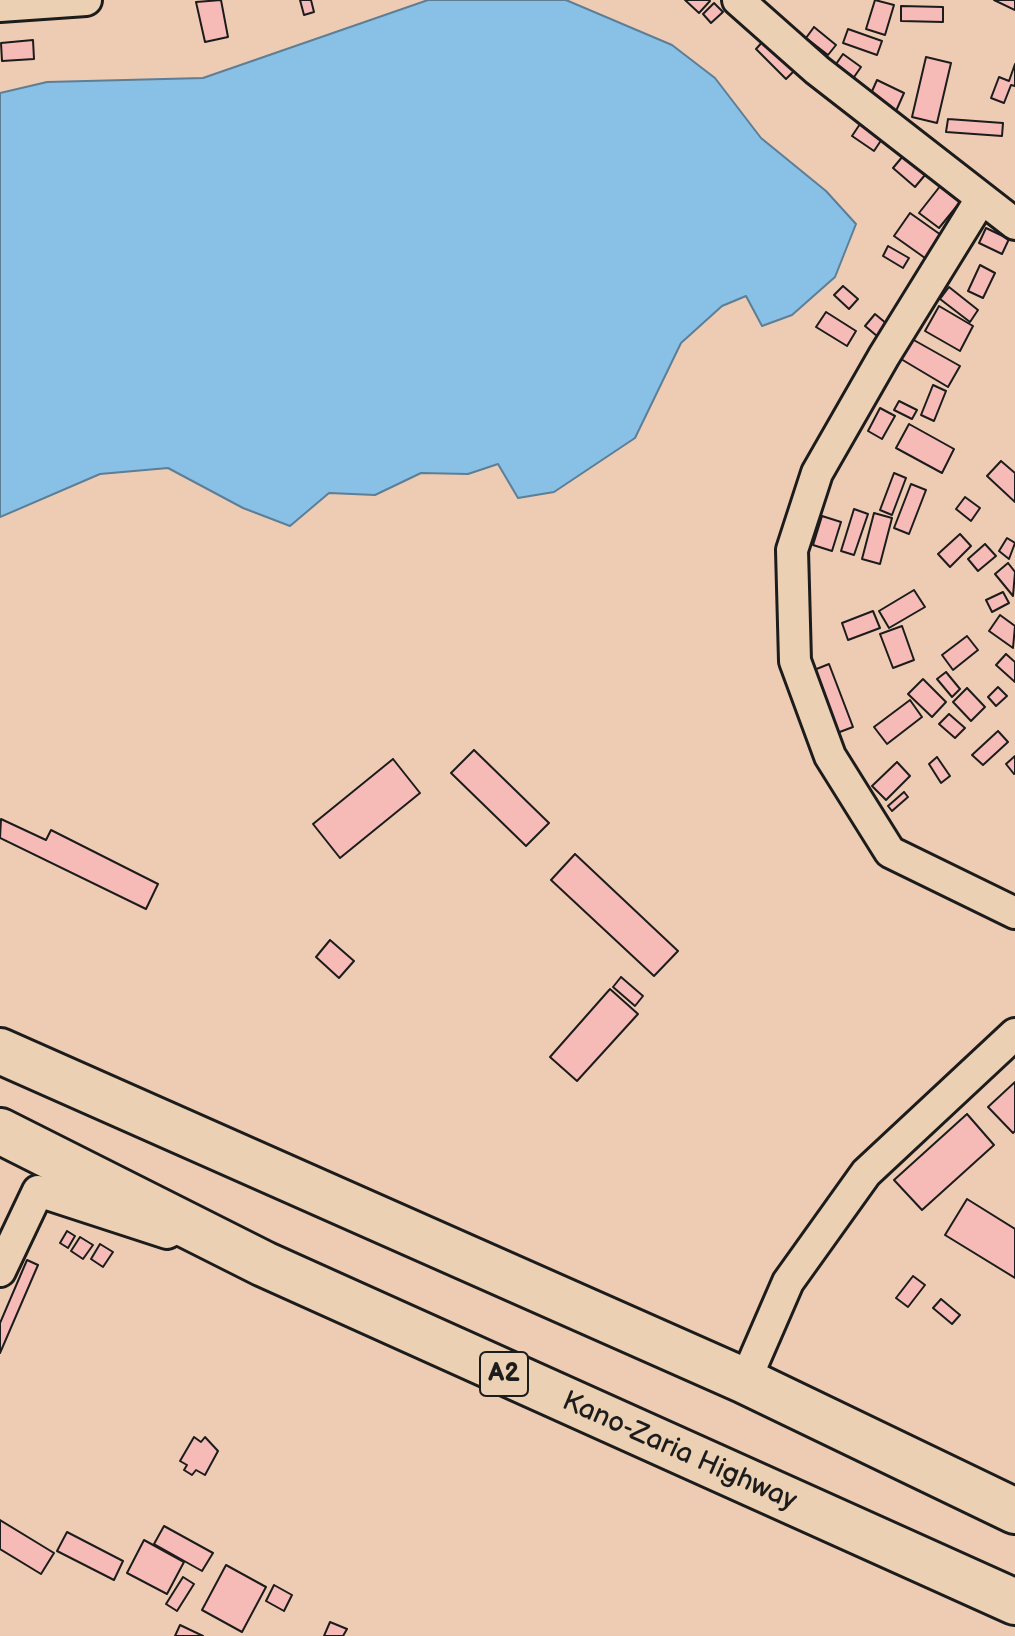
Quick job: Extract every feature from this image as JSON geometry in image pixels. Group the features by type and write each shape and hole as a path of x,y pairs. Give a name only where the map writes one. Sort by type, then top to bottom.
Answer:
{"highway":[{"path":"0,1051 745,1381 1015,1511"},
{"name":"Kano-Zaria Highway","path":"0,1131 264,1264 1015,1602"}],"street":[{"path":"0,6 86,0"},
{"path":"738,0 817,70 1015,224"},
{"path":"981,199 884,356 817,473 792,550 795,661 830,756 890,852 1015,913"},
{"path":"745,1381 788,1282 866,1173 1015,1034"},
{"path":"0,1271 38,1191 264,1264"}],"water":[{"path":"428,0 566,0 672,45 715,78 761,138 826,191 856,224 835,277 792,315 762,326 746,296 722,306 681,343 635,438 554,492 518,498 498,464 468,474 421,473 375,495 329,493 290,526 243,508 168,468 100,474 0,517 0,93 47,82 203,78"}],"building":[{"path":"221,0 228,37 205,42 196,2"},
{"path":"300,0 311,0 314,12 304,15"},
{"path":"685,0 709,0 710,1 699,13"},
{"path":"875,0 894,5 885,35 866,29"},
{"path":"994,0 1015,0 1015,10"},
{"path":"714,3 723,12 711,23 703,14"},
{"path":"901,6 943,7 943,22 901,21"},
{"path":"814,27 836,45 828,55 806,38"},
{"path":"848,29 882,41 877,55 843,43"},
{"path":"765,39 796,69 786,79 756,49"},
{"path":"33,40 34,59 2,61 1,43"},
{"path":"843,54 861,67 852,80 834,67"},
{"path":"926,57 951,63 937,123 912,117"},
{"path":"1015,64 1015,86 1011,85 1004,103 991,98 999,77 1009,81"},
{"path":"877,80 904,93 896,111 869,98"},
{"path":"948,119 1003,123 1002,136 946,132"},
{"path":"862,121 884,136 874,151 852,136"},
{"path":"903,156 925,175 915,187 893,168"},
{"path":"941,185 961,201 939,228 919,213"},
{"path":"910,213 941,235 925,258 894,236"},
{"path":"986,228 1009,239 1002,254 979,243"},
{"path":"888,246 909,258 903,268 883,256"},
{"path":"980,265 995,273 983,298 968,291"},
{"path":"843,286 858,299 849,309 834,295"},
{"path":"949,287 978,310 970,322 940,299"},
{"path":"939,306 973,326 960,351 925,331"},
{"path":"826,312 856,331 847,346 816,327"},
{"path":"875,314 887,324 877,336 865,326"},
{"path":"912,339 960,366 948,387 901,359"},
{"path":"933,385 946,391 934,421 921,415"},
{"path":"899,401 917,410 912,419 894,410"},
{"path":"880,408 895,416 882,439 868,431"},
{"path":"909,424 954,449 942,473 896,448"},
{"path":"1001,461 1015,473 1015,502 987,476"},
{"path":"894,473 906,478 892,515 880,510"},
{"path":"911,484 926,490 909,534 894,528"},
{"path":"965,497 980,508 971,521 956,509"},
{"path":"854,509 868,514 854,555 841,551"},
{"path":"874,513 892,518 880,564 862,559"},
{"path":"822,516 841,522 832,551 813,545"},
{"path":"960,534 971,546 950,567 938,554"},
{"path":"1007,538 1015,543 1009,559 999,551"},
{"path":"985,544 996,556 978,571 968,559"},
{"path":"1008,563 1015,572 1013,596 995,574"},
{"path":"914,590 925,607 889,628 879,611"},
{"path":"1003,592 1009,603 992,612 986,600"},
{"path":"873,611 880,628 848,640 842,623"},
{"path":"1000,615 1015,626 1013,648 989,631"},
{"path":"902,626 914,660 893,668 880,634"},
{"path":"967,636 978,650 953,670 942,655"},
{"path":"1006,654 1015,662 1015,682 996,665"},
{"path":"829,664 853,727 837,733 814,670"},
{"path":"946,672 960,689 952,697 937,679"},
{"path":"923,679 946,702 932,717 908,694"},
{"path":"998,687 1007,696 996,706 988,697"},
{"path":"967,688 985,707 971,721 953,702"},
{"path":"910,700 922,717 887,744 874,727"},
{"path":"949,714 965,728 955,738 939,724"},
{"path":"998,731 1008,742 983,765 972,755"},
{"path":"474,750 549,823 526,846 451,773"},
{"path":"1015,756 1015,773 1014,774 1006,764"},
{"path":"937,757 950,776 941,783 929,764"},
{"path":"393,759 420,793 340,858 313,824"},
{"path":"897,762 910,776 886,800 872,786"},
{"path":"904,792 908,797 892,811 888,806"},
{"path":"1,819 46,840 51,830 158,884 146,909 0,838"},
{"path":"575,854 678,951 654,976 551,880"},
{"path":"330,940 354,961 339,978 316,957"},
{"path":"621,977 643,996 635,1006 613,987"},
{"path":"610,989 638,1014 577,1081 550,1057"},
{"path":"1015,1082 1015,1131 1013,1133 988,1107"},
{"path":"967,1114 994,1145 922,1210 894,1180"},
{"path":"967,1199 1015,1229 1015,1278 945,1235"},
{"path":"67,1231 75,1236 68,1248 60,1243"},
{"path":"80,1237 93,1245 83,1259 71,1251"},
{"path":"100,1244 113,1252 103,1267 91,1259"},
{"path":"27,1260 38,1265 0,1353 0,1323"},
{"path":"913,1276 925,1285 908,1307 896,1298"},
{"path":"941,1299 960,1315 952,1324 933,1308"},
{"path":"194,1437 201,1442 205,1437 218,1451 205,1475 196,1470 192,1475 184,1470 187,1465 180,1461"},
{"path":"0,1520 54,1553 41,1574 0,1549"},
{"path":"164,1526 213,1553 202,1571 154,1544"},
{"path":"67,1532 123,1561 114,1580 57,1551"},
{"path":"144,1540 184,1562 167,1594 127,1573"},
{"path":"226,1565 266,1587 242,1632 202,1610"},
{"path":"183,1577 194,1584 177,1611 166,1604"},
{"path":"274,1585 292,1595 284,1611 266,1601"},
{"path":"330,1622 347,1629 343,1636 324,1636"},
{"path":"180,1625 203,1636 175,1636"}]}
